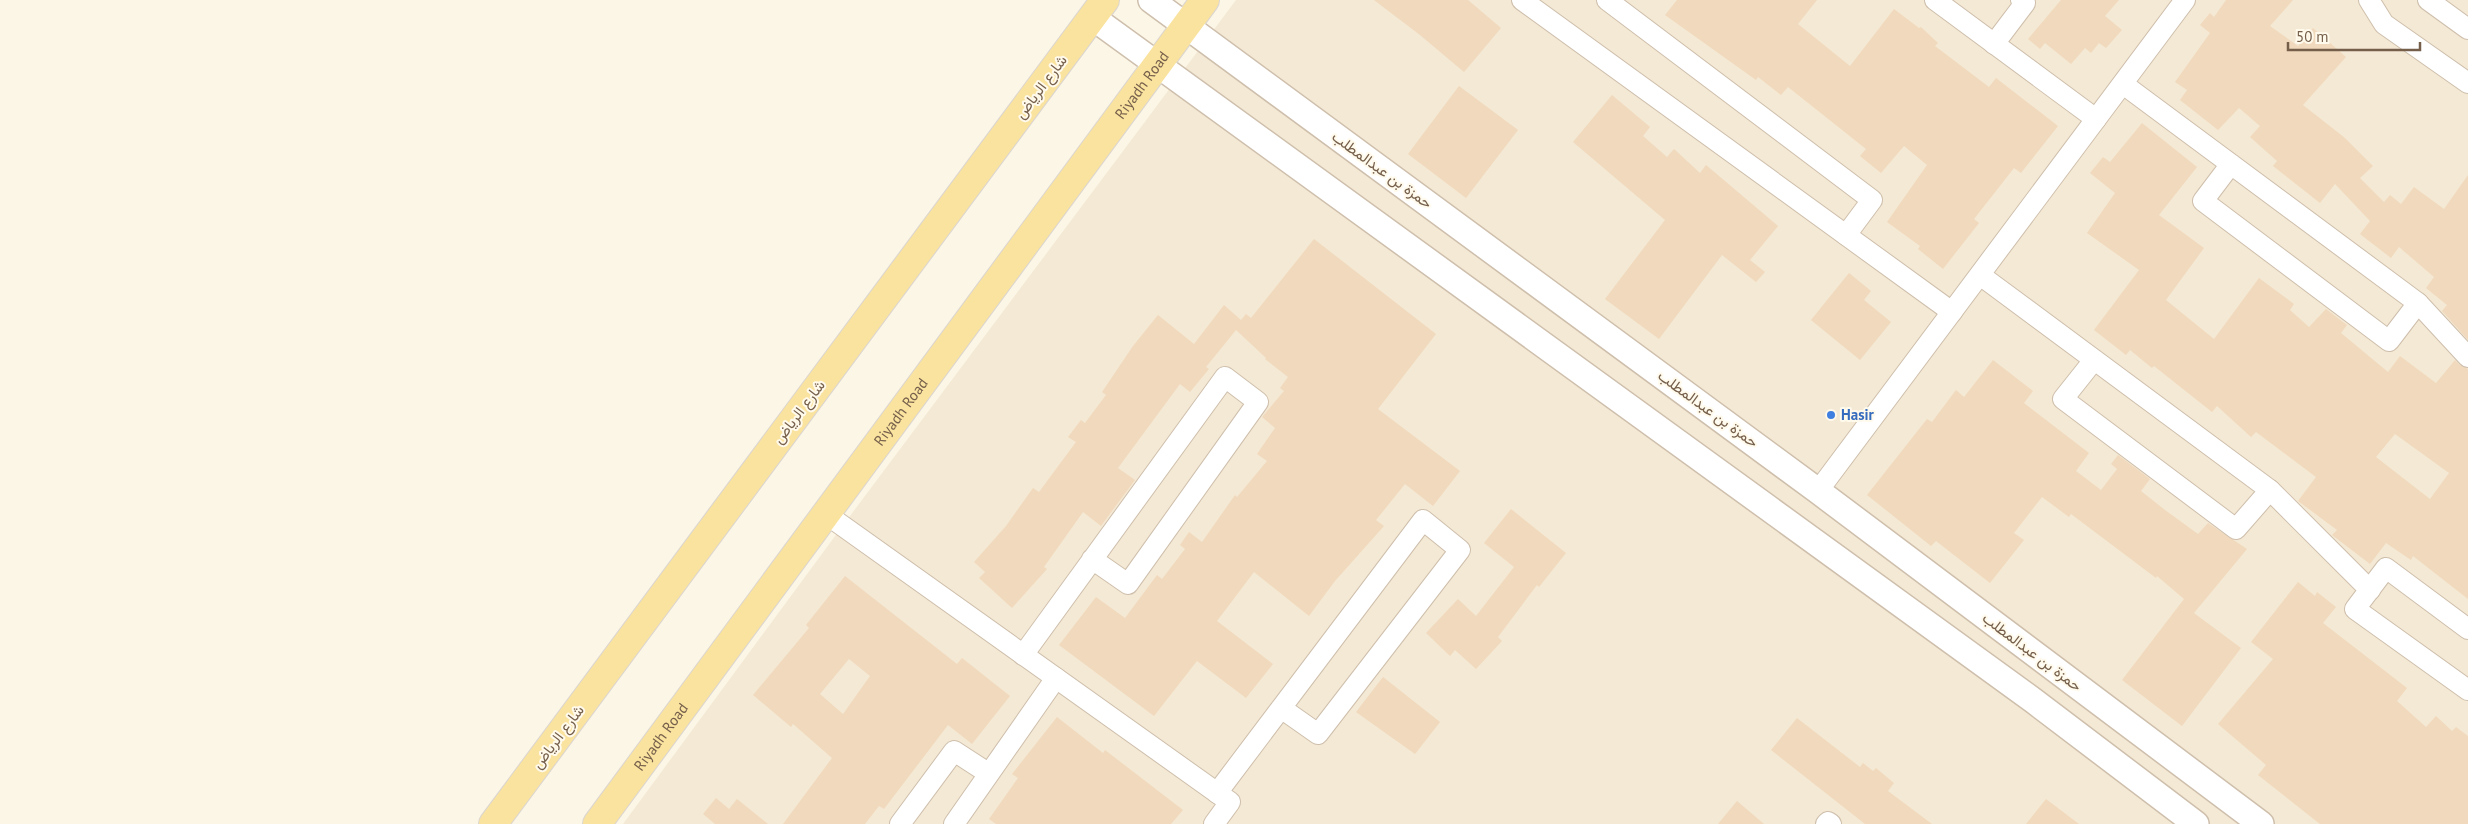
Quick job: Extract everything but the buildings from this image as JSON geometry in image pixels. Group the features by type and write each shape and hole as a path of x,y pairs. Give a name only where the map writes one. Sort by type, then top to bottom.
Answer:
{"main road":[{"name":"Riyadh Road","path":"597,824 1205,0"},
{"name":"شارع الرياض","path":"493,824 1099,9"}],"street":[{"name":"حمزة بن عبدالمطلب","path":"1151,0 1818,491 2261,824"},
{"path":"1522,0 1952,312"},
{"path":"1607,0 1872,200 1846,235"},
{"path":"1935,0 2096,119"},
{"path":"1994,44 2025,3 2021,0"},
{"path":"1818,491 2186,0"},
{"path":"2368,0 2384,24 2468,84"},
{"path":"2428,0 2468,29"},
{"path":"1099,9 1158,66 2034,701 2196,824"},
{"path":"2123,84 2418,304 2468,357"},
{"path":"2231,164 2203,201 2389,341 2418,304"},
{"path":"1980,275 2270,490 2370,590"},
{"path":"2094,360 2063,399 2236,529 2270,490"},
{"path":"1023,655 1092,559 1224,377 1258,402 1128,584 1092,559"},
{"path":"826,514 1230,802 1214,824"},
{"path":"1217,793 1423,520 1460,550 1318,734 1282,708"},
{"path":"2468,629 2386,568 2355,609 2468,690"},
{"path":"954,824 1056,678"},
{"path":"2034,701 2068,679"},
{"path":"2110,758 2142,736"},
{"path":"900,824 954,751 988,773"},
{"path":"1826,824 1828,822 1832,824"}],"shaded area":[{"path":"1236,0 2468,0 2468,824 623,824 841,528"}],"place":[{"name":"Hasir","path":"1831,415"}]}
